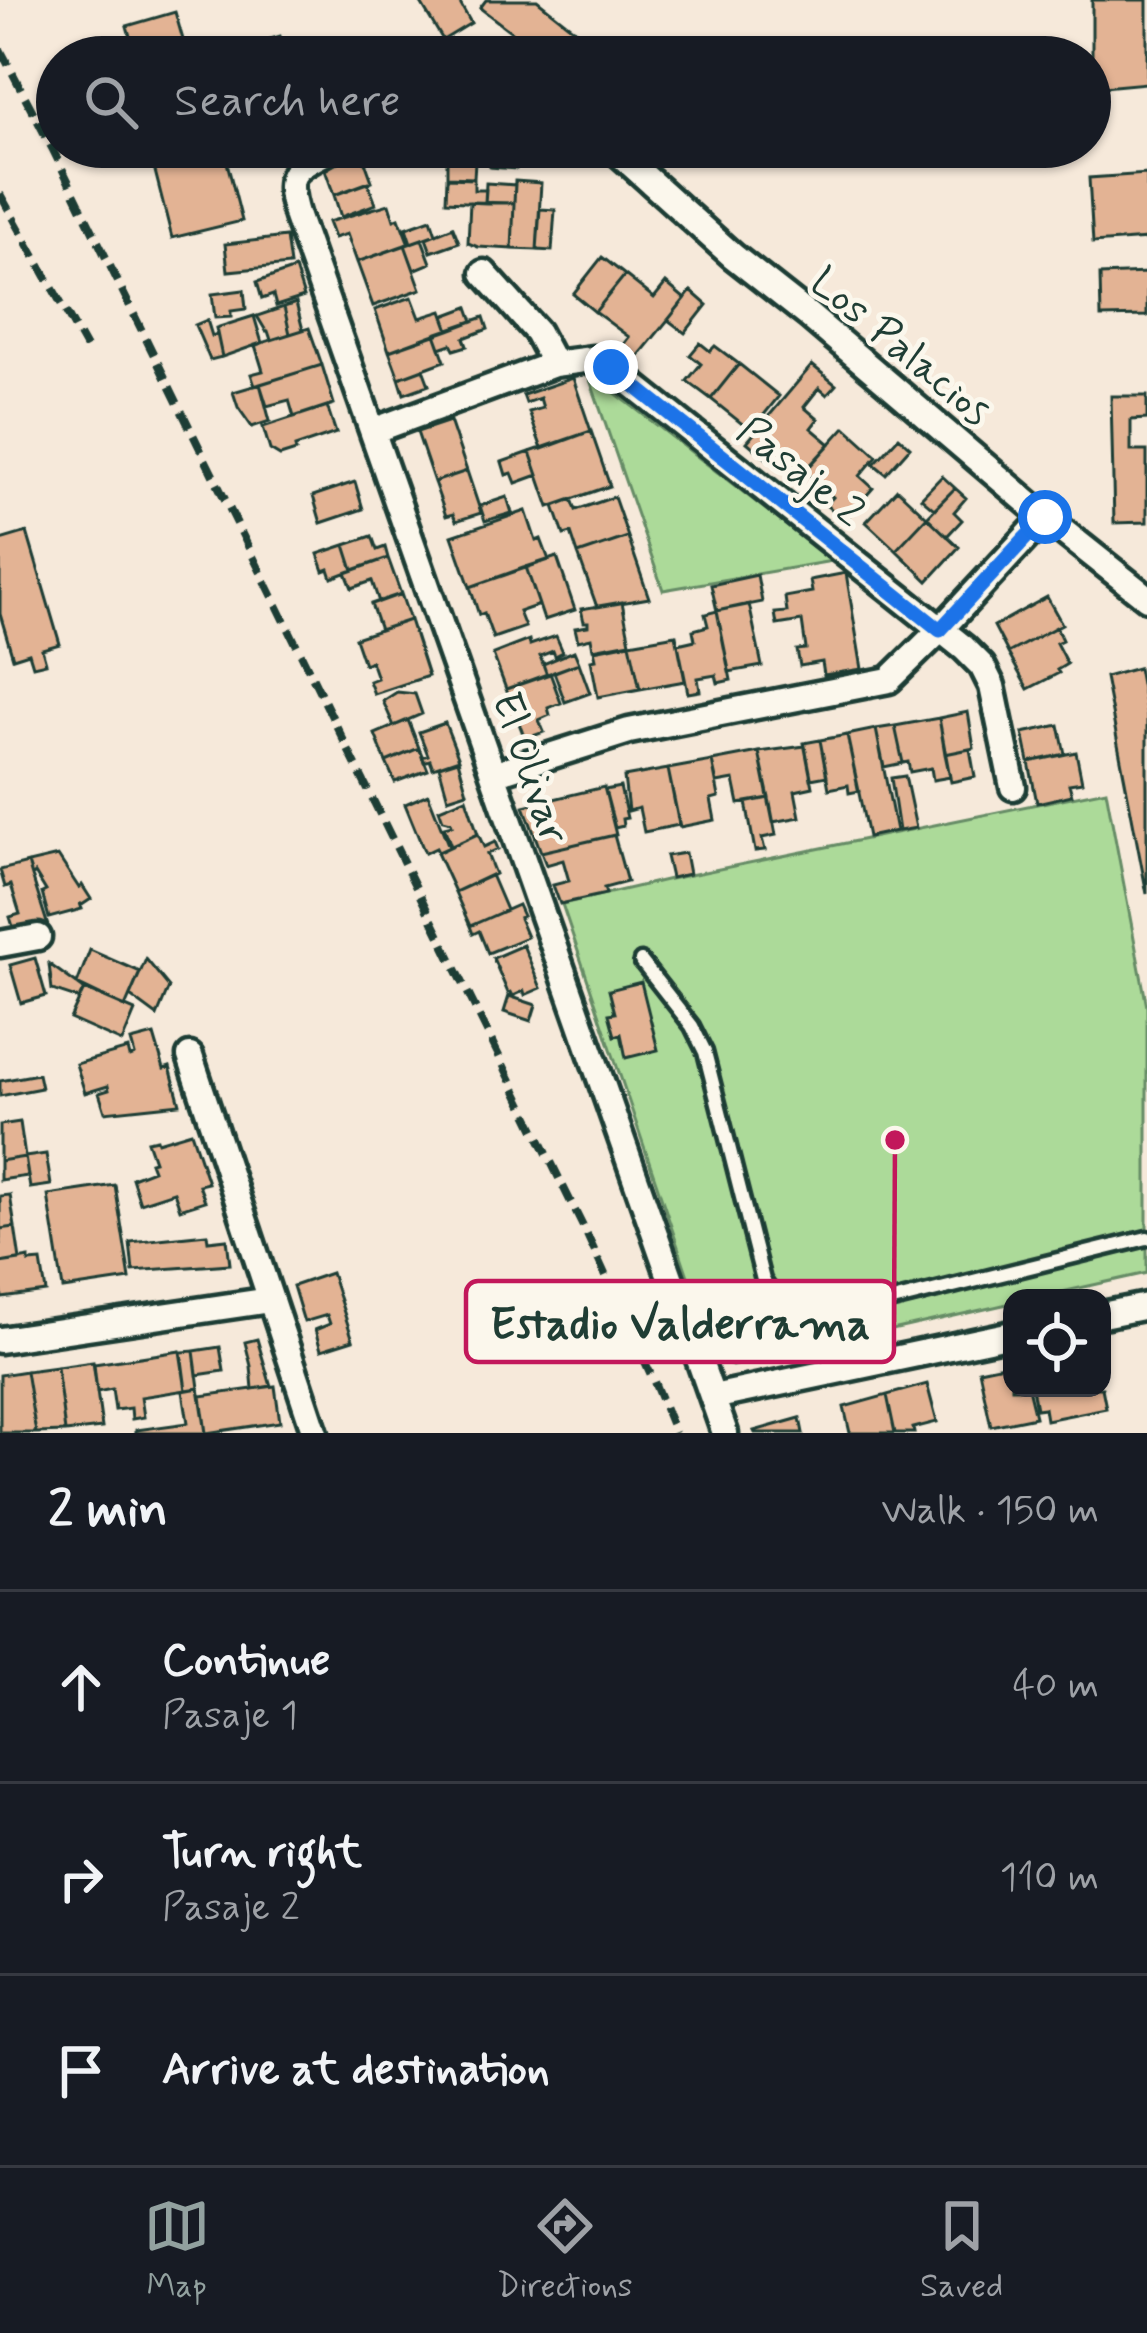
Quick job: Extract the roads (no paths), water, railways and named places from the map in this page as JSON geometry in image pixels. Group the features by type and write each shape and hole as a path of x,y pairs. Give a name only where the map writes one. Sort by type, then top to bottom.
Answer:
{"street":[{"name":"El Olivar","path":"300,168 291,179 289,192 725,1433"},
{"name":"Los Palacios","path":"635,168 733,256 1147,598"},
{"path":"373,430 554,364 536,332 484,273"},
{"name":"Pasaje 2","path":"554,364 592,359 611,367 982,666 992,686 1013,787"},
{"path":"493,774 629,731 881,683 940,630 1045,517"},
{"path":"0,944 38,937"},
{"path":"190,1056 315,1433"},
{"path":"0,1340 270,1300"},
{"path":"1111,1313 1147,1306"},
{"path":"713,1397 1003,1336"}],"lane":[{"path":"640,961 692,1026 705,1052 763,1280 777,1301 797,1316 832,1316 1147,1238"}],"railway":[{"path":"0,49 36,118"},
{"path":"62,168 588,1237 675,1433"},
{"path":"0,194 86,348"}],"place":[{"name":"Estadio Valderrama","path":"895,1140"}]}
